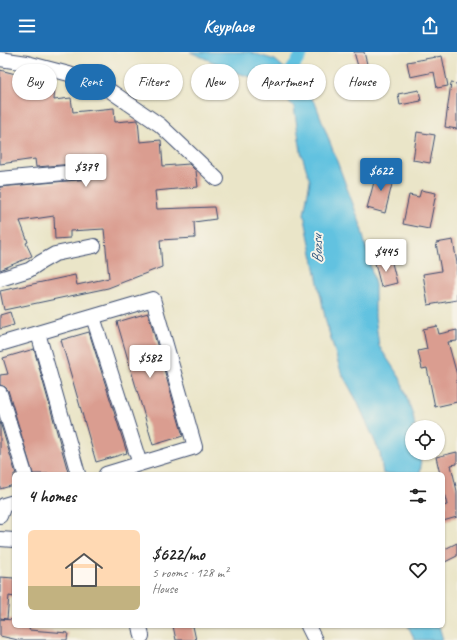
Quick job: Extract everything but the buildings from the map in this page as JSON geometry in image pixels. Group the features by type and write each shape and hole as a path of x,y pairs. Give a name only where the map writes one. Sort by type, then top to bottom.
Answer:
{"lane":[{"path":"0,59 69,74 109,90 160,125 217,179"},
{"path":"0,179 87,171"},
{"path":"0,278 29,270 55,254 94,246"},
{"path":"0,344 153,299 195,447 113,472"},
{"path":"93,317 140,464"},
{"path":"38,333 77,472"},
{"path":"0,393 24,472"},
{"path":"0,516 4,505 12,503"},
{"path":"0,539 12,540"},
{"path":"309,628 315,640"}],"water":[{"path":"190,52 250,52 275,60 280,64 247,64 247,76 239,73 239,64 218,64"},
{"name":"Bozsu","path":"287,100 312,100 316,105 360,223 375,285 375,316 379,346 400,378 413,415 414,420 405,420 405,460 420,460 420,472 383,472 380,453 357,401 341,372 326,322 304,214 310,181 301,152 294,107"},
{"path":"409,628 440,628 443,640 415,640"}],"waterway":[{"path":"295,64 303,52"}]}
